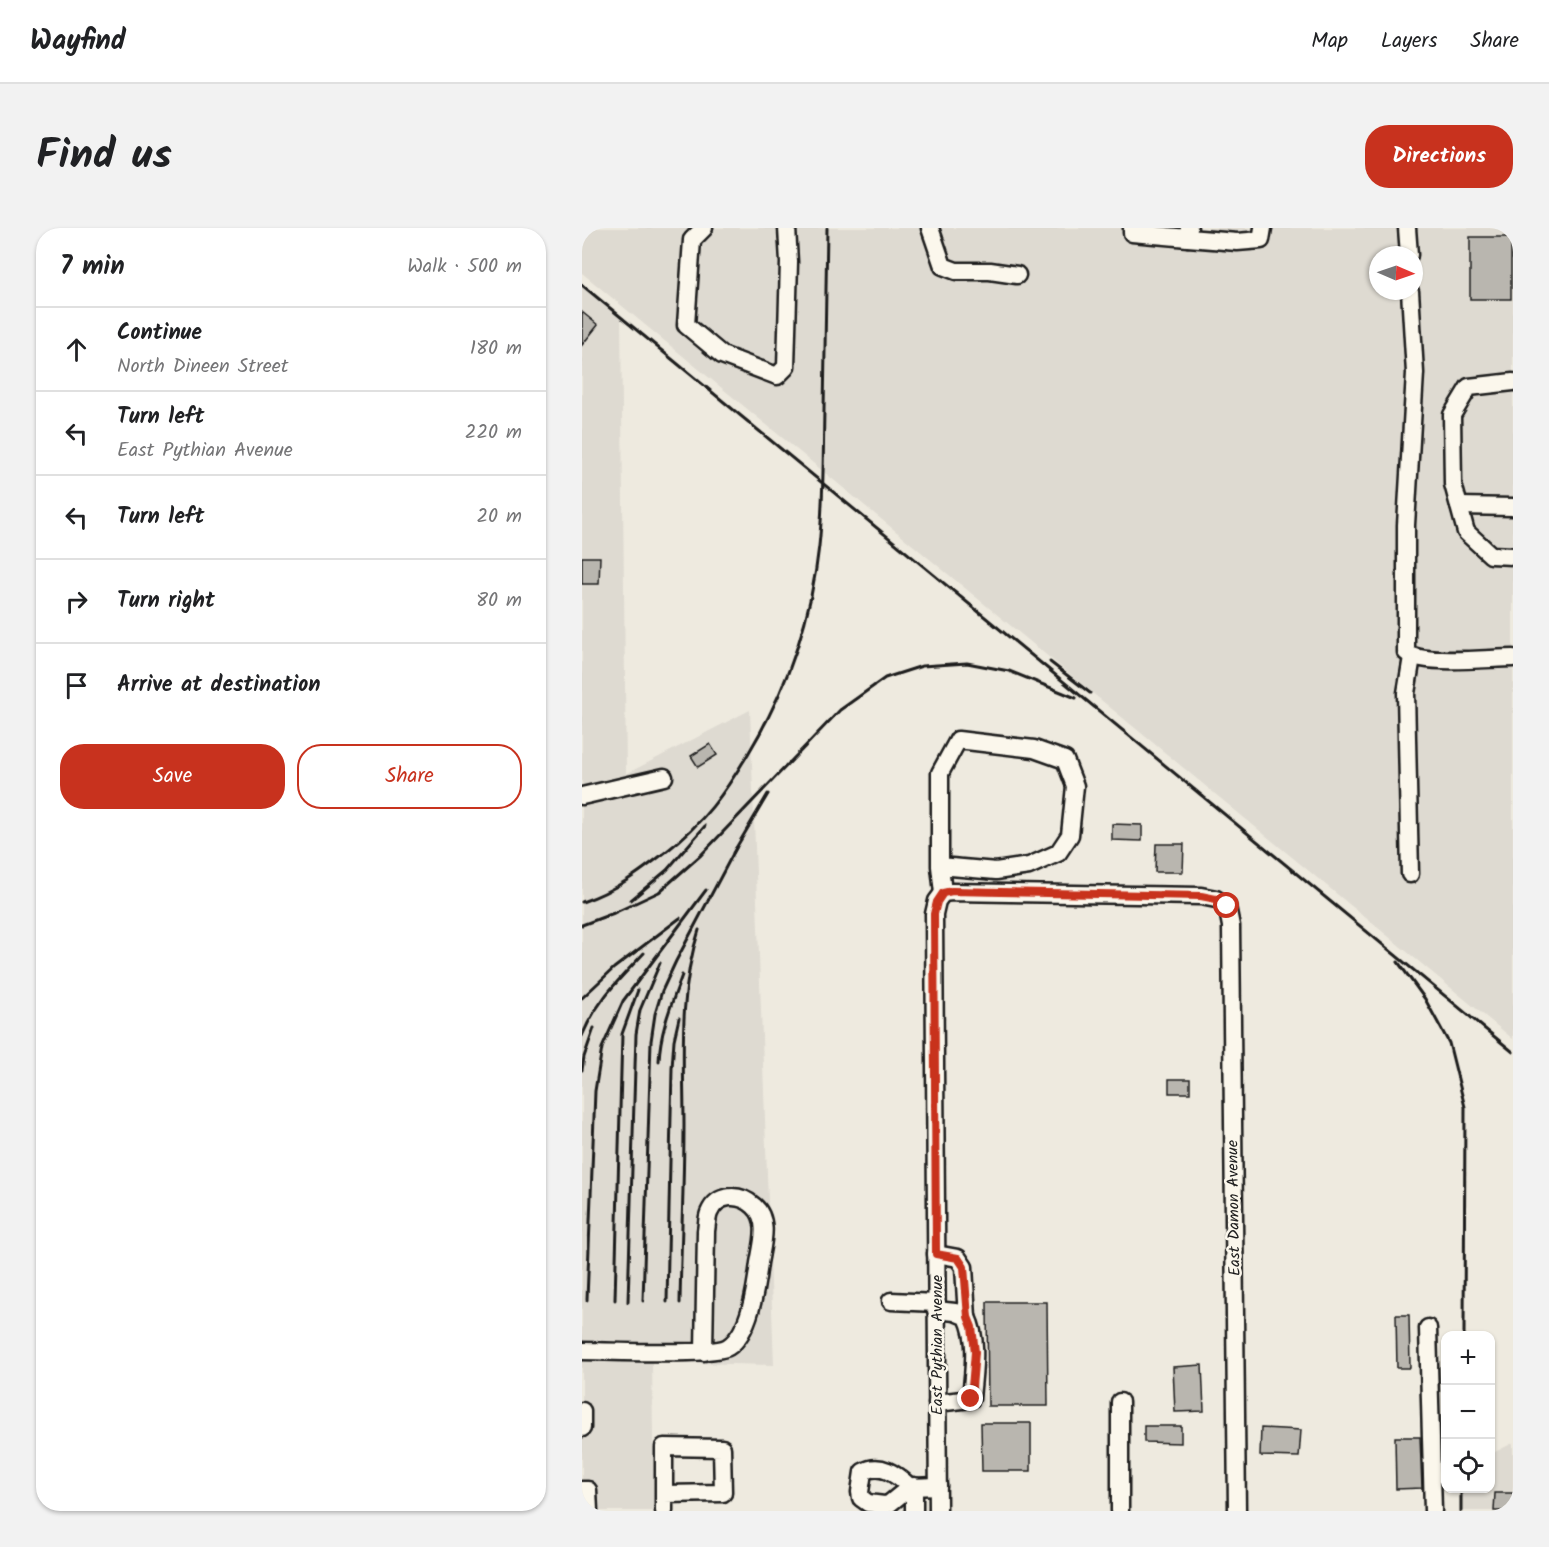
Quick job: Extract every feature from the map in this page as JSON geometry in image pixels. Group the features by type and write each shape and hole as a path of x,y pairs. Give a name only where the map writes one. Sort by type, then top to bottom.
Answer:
{"street":[{"path":"704,228 692,240 686,325 722,355 777,376 786,367 789,262 787,228"},
{"path":"930,228 943,266 956,271 990,271 1017,275"},
{"path":"1132,228 1132,234 1189,233 1237,242 1261,240 1263,228"},
{"path":"1407,228 1408,246"},
{"path":"1410,300 1414,373 1406,525 1406,652 1412,657 1435,660 1513,658"},
{"path":"1513,382 1469,387 1452,415 1453,484 1466,532 1491,555 1513,556"},
{"path":"1459,506 1513,507"},
{"path":"1410,874 1406,693 1412,657"},
{"path":"940,866 996,871 1029,866 1058,853 1070,835 1075,786 1065,760 1034,749 958,740 940,773 940,866 943,893"},
{"path":"582,796 664,777"},
{"name":"East Damon Avenue","path":"943,893 952,891 1201,896 1216,899 1227,906 1231,926 1237,1511"},
{"name":"East Pythian Avenue","path":"938,1511 934,914 937,902 943,893"},
{"path":"582,1351 705,1352 728,1348 740,1335 748,1316 756,1287 764,1234 763,1220 756,1208 746,1200 737,1197 717,1200 709,1213 706,1231 705,1352"},
{"path":"936,1254 958,1258 964,1267 968,1317 972,1327 975,1352 971,1399 937,1403"},
{"path":"891,1301 936,1307 968,1317"},
{"path":"1428,1328 1433,1511"},
{"path":"1120,1402 1120,1511"},
{"path":"582,1411 582,1428"},
{"path":"664,1494 723,1493 722,1448 664,1447 664,1494 664,1511"},
{"path":"584,1485 589,1511"},
{"path":"914,1511 912,1487 938,1486"}],"shaded area":[{"path":"582,228 1513,228 1513,1039 582,273"},
{"path":"582,285 621,317 626,774 750,710 774,1365 652,1362 654,1511 582,1511"},
{"path":"1513,1443 1513,1511 1461,1511 1461,1493 1495,1493 1495,1452"}],"building":[{"path":"1470,237 1511,237 1511,299 1470,299"},
{"path":"582,312 598,325 582,345"},
{"path":"582,557 600,557 599,584 582,584"},
{"path":"710,744 717,755 698,767 691,756"},
{"path":"1112,824 1142,825 1142,841 1112,840"},
{"path":"1156,844 1184,844 1183,872 1155,872"},
{"path":"1169,1079 1190,1079 1190,1093 1169,1093"},
{"path":"987,1302 1047,1302 1048,1406 988,1406"},
{"path":"1396,1315 1409,1315 1410,1368 1397,1368"},
{"path":"1202,1365 1204,1411 1175,1412 1173,1367"},
{"path":"981,1423 1031,1423 1031,1471 982,1471"},
{"path":"1144,1426 1181,1426 1181,1443 1144,1442"},
{"path":"1261,1428 1301,1430 1299,1457 1260,1456"},
{"path":"1395,1437 1420,1437 1422,1488 1396,1489"},
{"path":"1495,1493 1513,1493 1513,1511 1494,1511"}],"railway":[{"path":"582,902 616,887 637,873 680,840 703,818 730,782 762,730 795,654 810,601 821,529 827,228"},
{"path":"582,285 1513,1052"},
{"path":"1050,662 1090,693"},
{"path":"582,925 659,892 701,855 840,710 885,678 922,666 967,663 1009,671 1076,698"},
{"path":"733,853 768,794"},
{"path":"631,900 667,870 705,826"},
{"path":"643,1301 651,1041 655,1014 662,991 676,961 736,848"},
{"path":"587,1300 595,1091 602,1048 623,1001 706,890"},
{"path":"582,998 614,968 680,918"},
{"path":"680,1303 685,1002 692,954 699,930"},
{"path":"582,1036 601,1001 644,953"},
{"path":"1398,962 1425,999 1449,1043 1465,1107 1464,1331"},
{"path":"628,1302 636,1034 640,1010 660,963"},
{"path":"659,1061 664,1028 682,975"},
{"path":"615,1300 622,1034 638,990"},
{"path":"667,1302 672,1068 674,1040 679,1018"},
{"path":"582,1070 594,1028"},
{"path":"1461,1493 1461,1511"}],"route":[{"path":"971,1399 975,1352 972,1327 968,1317 964,1267 958,1258 936,1254 934,914 937,902 943,893 952,891 1201,896 1216,899 1227,906"}]}
